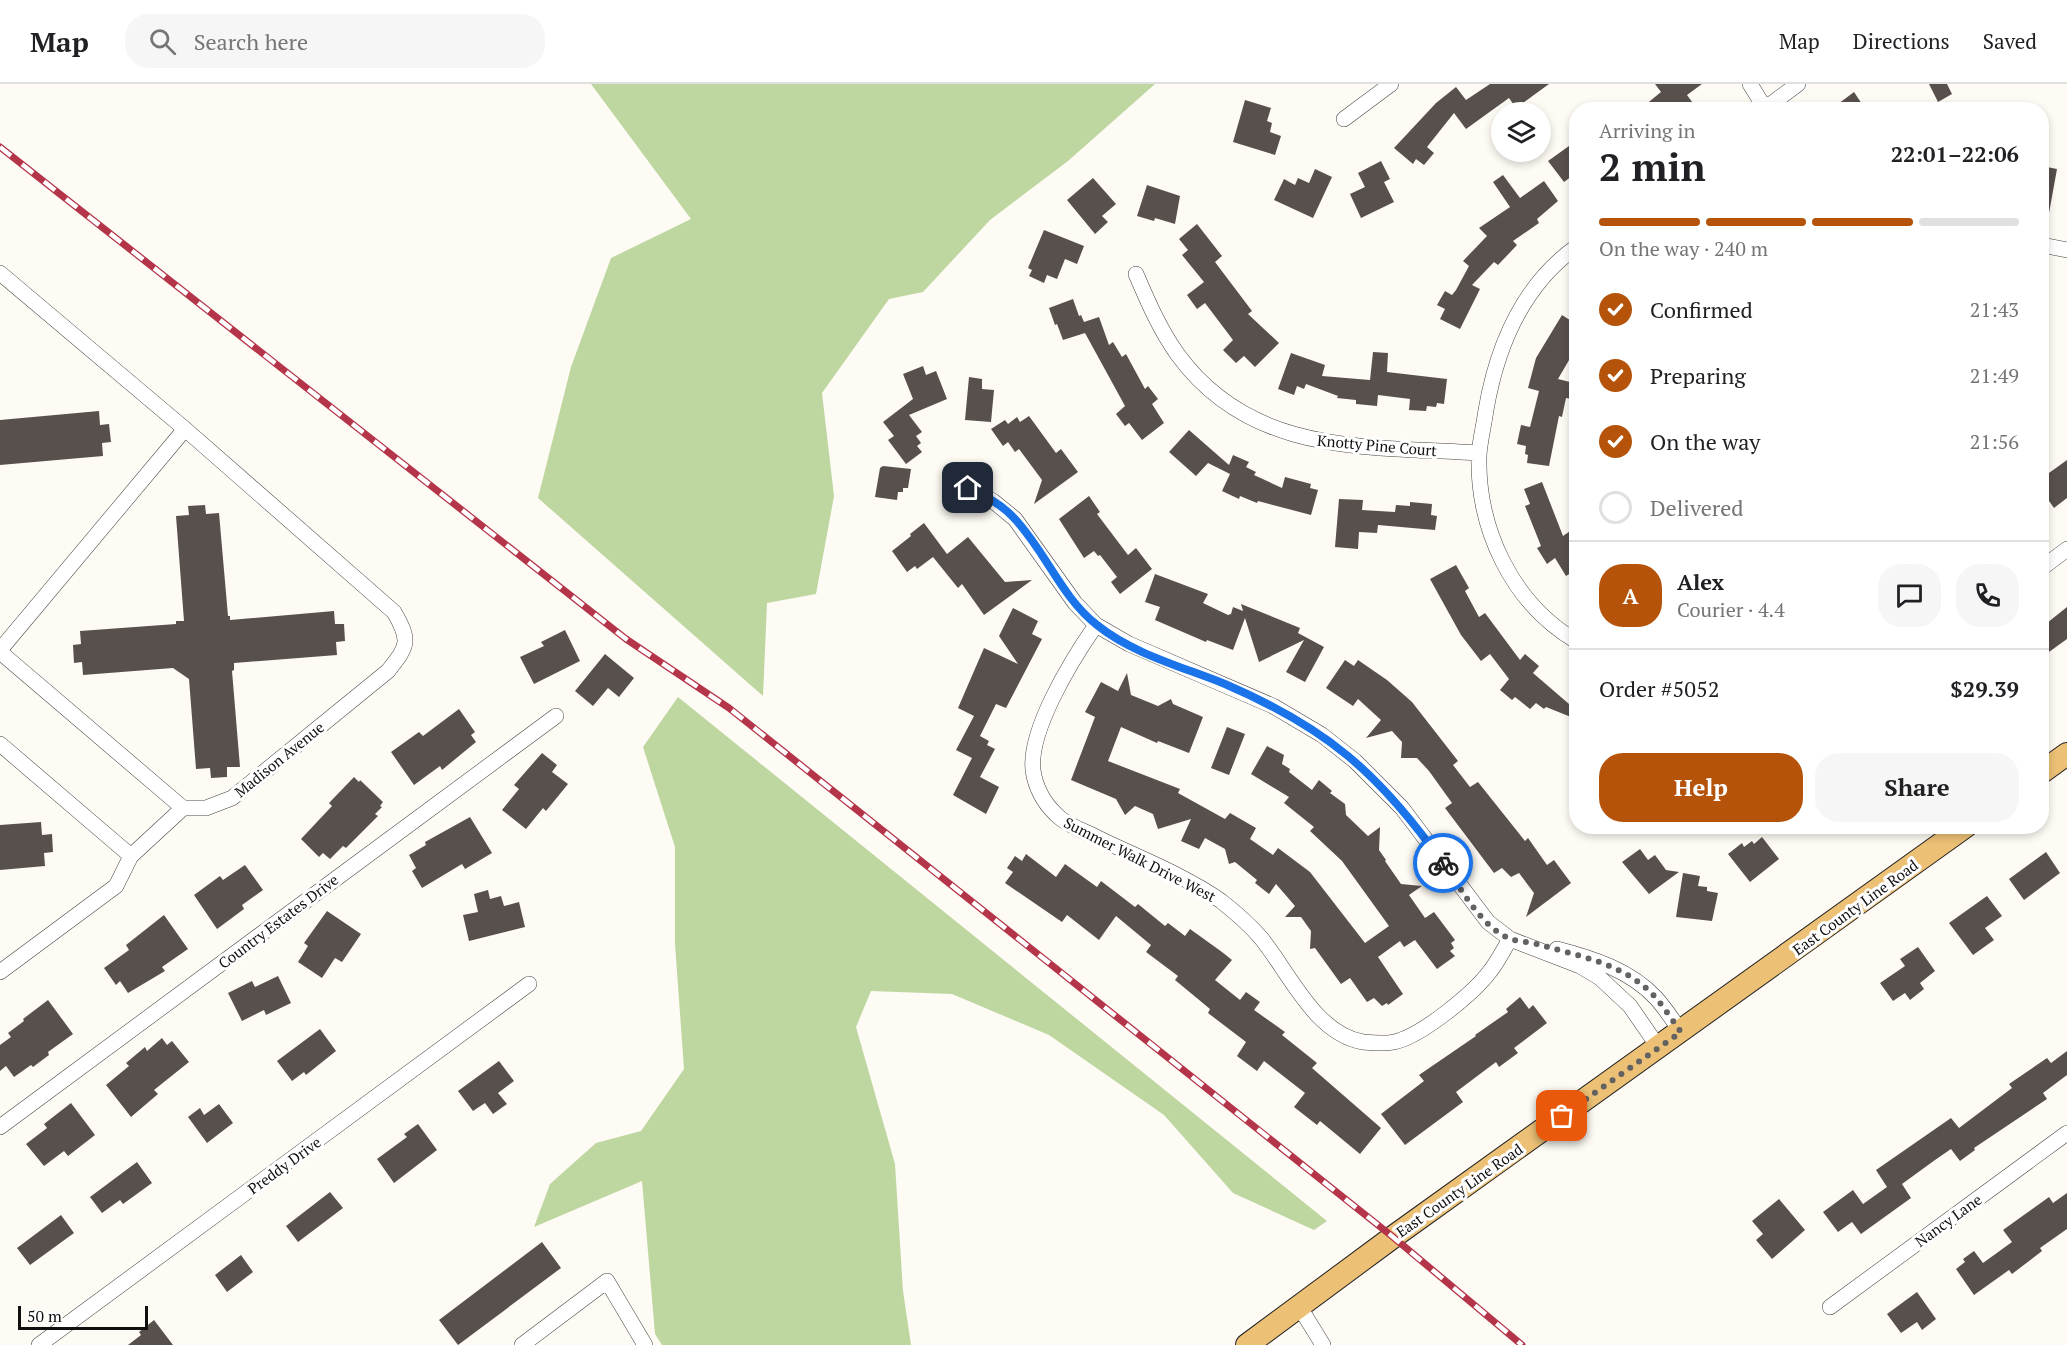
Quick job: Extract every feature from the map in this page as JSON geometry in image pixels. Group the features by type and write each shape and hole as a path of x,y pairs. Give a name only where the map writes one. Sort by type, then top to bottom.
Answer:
{"main road":[{"path":"2049,767 2067,754"},
{"name":"East County Line Road","path":"1247,1345 1955,834"}],"street":[{"path":"1344,119 1391,84"},
{"path":"1750,84 1761,102"},
{"path":"1774,102 1798,84"},
{"path":"2049,246 2067,250"},
{"path":"1569,253 1538,282 1523,302 1504,339 1491,378 1479,453 1480,486 1486,518 1507,571 1538,610 1569,635"},
{"path":"0,273 184,429 0,651 183,808 131,856 116,886 0,972"},
{"name":"Knotty Pine Court","path":"1136,274 1157,320 1183,362 1211,391 1251,418 1281,432 1329,444 1479,453"},
{"name":"Madison Avenue","path":"183,808 206,808 232,798 388,671 405,650 405,630 394,612 184,429"},
{"path":"968,488 993,501 1015,519 1075,603 1096,625 1129,644 1273,706 1342,750 1391,795 1418,827 1482,915 1510,939 1580,966 1600,978 1630,1006 1659,1048"},
{"path":"2049,563 2067,549"},
{"name":"Summer Walk Drive West","path":"1096,625 1082,646 1038,730 1032,753 1032,769 1044,800 1066,822 1218,899 1244,920 1260,937 1326,1024 1354,1040 1376,1043 1395,1042 1415,1034 1471,993 1493,968 1510,939"},
{"name":"Country Estates Drive","path":"0,1127 556,716"},
{"path":"0,744 131,856"},
{"path":"1510,939 1529,941 1580,955 1614,968 1640,983 1656,998 1681,1032"},
{"name":"Preddy Drive","path":"39,1345 529,984"},
{"name":"Nancy Lane","path":"1830,1307 2067,1133"},
{"path":"522,1345 607,1281 645,1345"},
{"path":"1299,1306 1323,1345"}],"green space":[{"path":"591,84 1155,84 1068,161 990,220 923,292 889,299 822,393 834,496 816,594 767,603 763,696 538,498 571,367 611,258 691,219"},
{"path":"678,697 1327,1221 1314,1230 1233,1193 1164,1115 1049,1035 952,994 871,991 856,1027 895,1164 903,1291 911,1345 662,1345 655,1334 642,1181 534,1227 550,1184 596,1143 641,1131 684,1069 675,944 675,847 643,747"}],"building":[{"path":"1490,84 1549,84 1524,102 1512,102 1509,98 1503,102 1491,102 1491,111 1466,129 1454,113 1427,147 1434,153 1424,165 1416,159 1413,164 1394,148 1436,103 1456,87 1466,100"},
{"path":"1655,84 1702,84 1687,95 1692,102 1649,102 1661,92"},
{"path":"1929,84 1947,84 1952,94 1938,102"},
{"path":"1854,92 1861,102 1841,102"},
{"path":"1245,100 1271,108 1267,121 1272,123 1270,132 1281,136 1275,155 1233,142"},
{"path":"1569,146 1569,178 1564,182 1549,162"},
{"path":"1381,161 1390,179 1384,182 1394,202 1361,218 1350,194 1365,187 1358,173"},
{"path":"2049,167 2057,169 2049,213"},
{"path":"1315,169 1332,177 1313,218 1274,200 1284,179 1295,185 1298,178 1309,183"},
{"path":"1503,175 1520,198 1544,181 1558,201 1537,219 1539,223 1513,241 1517,245 1498,265 1494,262 1472,285 1480,289 1460,329 1440,319 1445,309 1437,305 1445,291 1452,295 1456,290 1469,266 1463,261 1487,236 1479,228 1510,207 1493,182"},
{"path":"1093,178 1116,204 1102,216 1108,222 1095,234 1067,200"},
{"path":"1147,185 1180,196 1175,224 1137,216"},
{"path":"1197,224 1222,256 1215,262 1252,311 1248,314 1279,343 1255,367 1244,356 1236,363 1223,350 1233,340 1205,303 1197,309 1187,295 1204,282 1182,255 1188,250 1179,239"},
{"path":"1044,230 1084,246 1077,264 1065,259 1057,279 1047,275 1044,283 1029,276 1032,270 1028,268"},
{"path":"1073,299 1079,316 1081,315 1084,322 1099,317 1109,345 1113,342 1122,357 1126,354 1145,389 1148,386 1158,399 1152,404 1164,423 1142,440 1129,423 1125,426 1116,414 1125,406 1085,333 1063,340 1057,324 1055,325 1049,308"},
{"path":"1562,315 1569,320 1569,360 1558,379 1569,382 1569,399 1566,398 1562,417 1559,416 1549,466 1527,463 1526,446 1517,444 1521,425 1530,427 1539,391 1528,388 1536,358"},
{"path":"1373,352 1388,353 1387,372 1447,379 1444,404 1437,403 1436,407 1427,406 1426,411 1409,410 1410,399 1378,395 1377,406 1356,404 1356,400 1337,398 1338,396 1306,384 1304,389 1297,386 1294,395 1278,389 1291,353 1325,365 1322,376 1370,380"},
{"path":"923,366 926,375 936,371 947,399 909,415 922,432 916,436 921,443 917,446 922,452 906,464 888,440 894,436 883,422 913,399 903,374"},
{"path":"969,377 982,379 982,389 994,390 991,422 965,420"},
{"path":"99,411 100,425 109,424 111,442 102,443 103,456 0,465 0,420"},
{"path":"1029,416 1056,453 1061,449 1078,472 1034,504 1042,480 1019,449 1015,452 1008,442 1003,446 991,429 1005,420 1008,424 1017,417 1020,422"},
{"path":"1189,430 1229,465 1233,455 1249,462 1246,467 1256,472 1254,475 1282,488 1285,477 1311,484 1310,488 1318,490 1311,515 1258,501 1257,503 1240,496 1239,499 1222,491 1230,474 1208,463 1196,476 1169,452"},
{"path":"2067,460 2067,498 2054,508 2049,501 2049,473"},
{"path":"883,466 911,469 908,488 903,488 903,492 898,492 897,500 875,497 880,468"},
{"path":"1542,482 1563,536 1569,532 1569,574 1566,576 1555,558 1547,564 1537,548 1541,546 1525,506 1530,504 1524,489"},
{"path":"1089,496 1100,512 1097,514 1128,555 1136,548 1152,569 1120,594 1111,582 1117,577 1100,555 1098,556 1094,551 1084,558 1059,519"},
{"path":"1339,499 1363,500 1362,510 1395,512 1396,505 1410,506 1410,502 1432,504 1431,515 1437,516 1435,530 1378,525 1377,533 1359,532 1358,549 1335,547"},
{"path":"205,505 206,514 219,513 230,620 334,611 335,624 344,624 345,641 336,642 337,655 234,663 232,671 240,767 227,767 227,777 211,778 210,768 196,769 189,679 173,668 83,675 82,662 74,663 73,645 81,644 80,631 176,624 176,621 184,621 176,516 189,515 188,506"},
{"path":"924,523 947,554 968,537 1005,582 1032,580 984,615 962,584 958,588 933,557 917,569 915,566 907,572 892,551"},
{"path":"1456,565 1469,588 1465,591 1479,617 1485,613 1520,660 1525,654 1539,666 1533,673 1569,704 1569,716 1546,707 1544,709 1536,703 1530,709 1515,697 1512,700 1500,690 1509,679 1490,654 1481,661 1461,635 1430,579"},
{"path":"1155,574 1208,594 1203,603 1228,615 1231,614 1233,607 1243,611 1241,604 1300,628 1298,633 1324,647 1305,682 1286,672 1304,640 1259,662 1245,618 1233,650 1207,640 1206,642 1155,620 1160,607 1145,602"},
{"path":"2067,607 2067,639 2049,652 2049,621"},
{"path":"1013,608 1038,621 1032,634 1042,639 1006,708 996,704 980,736 989,741 987,745 995,749 980,777 999,787 986,814 953,795 972,758 956,750 974,716 958,708 984,648 1018,664 999,636"},
{"path":"565,630 580,661 534,684 520,657 544,646 541,642"},
{"path":"605,654 634,678 619,697 608,688 593,706 575,691"},
{"path":"1345,660 1354,666 1358,660 1387,680 1412,702 1458,761 1453,765 1470,787 1478,782 1525,841 1528,838 1547,865 1554,860 1571,883 1526,917 1534,893 1519,873 1511,877 1502,868 1494,873 1445,808 1452,803 1429,771 1417,758 1401,758 1402,742 1392,731 1366,738 1381,720 1358,699 1353,706 1326,688"},
{"path":"1127,673 1131,695 1158,706 1171,699 1173,704 1203,717 1189,753 1158,741 1157,743 1121,727 1108,761 1180,789 1178,793 1225,819 1230,813 1256,828 1250,839 1273,855 1278,848 1310,872 1365,943 1389,926 1342,861 1310,831 1314,827 1284,803 1289,797 1251,774 1267,746 1284,755 1282,764 1290,769 1289,772 1312,790 1319,780 1332,791 1330,793 1345,804 1346,815 1368,836 1380,827 1379,850 1385,861 1401,884 1422,886 1409,895 1425,918 1434,912 1455,940 1451,943 1454,948 1450,951 1455,956 1437,969 1415,940 1404,947 1400,941 1378,957 1403,994 1388,1005 1387,1003 1382,1006 1374,998 1367,1002 1350,978 1341,984 1315,948 1310,949 1311,931 1301,917 1285,917 1295,906 1276,884 1269,894 1255,883 1257,880 1235,862 1229,864 1225,849 1205,838 1199,849 1181,841 1191,819 1158,829 1153,814 1135,806 1125,815 1116,799 1071,780 1095,717 1085,712 1101,682 1118,691"},
{"path":"459,709 475,732 471,735 476,742 442,770 440,766 414,785 391,752 419,732 423,736"},
{"path":"1227,727 1245,734 1229,775 1211,768"},
{"path":"542,753 557,765 552,772 568,784 546,811 543,808 526,829 502,810 519,789 514,785"},
{"path":"354,777 383,802 380,806 382,807 375,814 378,816 346,848 343,846 330,859 323,853 319,857 301,839 332,806 329,803"},
{"path":"470,817 492,853 465,869 462,864 422,888 412,871 416,868 409,855 426,845 425,842"},
{"path":"41,822 42,835 52,834 53,852 44,853 45,866 0,870 0,825"},
{"path":"1762,837 1779,859 1750,882 1728,854 1742,843 1744,847 1752,841 1754,844"},
{"path":"1640,849 1648,860 1655,855 1666,870 1679,872 1649,894 1622,862"},
{"path":"2046,852 2060,873 2024,900 2009,879"},
{"path":"1026,854 1056,877 1065,864 1097,887 1101,881 1135,907 1138,904 1165,926 1168,923 1185,936 1190,929 1232,960 1215,980 1240,1000 1246,992 1260,1002 1254,1010 1285,1032 1282,1035 1317,1063 1312,1068 1381,1128 1360,1154 1320,1121 1317,1125 1294,1107 1305,1093 1264,1061 1257,1071 1237,1056 1246,1042 1208,1013 1210,1009 1175,980 1178,976 1146,952 1151,945 1116,916 1099,940 1067,915 1062,922 1005,883 1013,872 1007,868 1015,856 1022,861"},
{"path":"245,865 263,890 242,905 244,909 217,929 194,895 220,876 223,880"},
{"path":"1683,873 1700,876 1698,886 1707,887 1707,891 1718,893 1712,921 1676,917"},
{"path":"488,890 490,899 501,896 504,906 519,902 525,927 469,941 463,915 478,912 474,894"},
{"path":"1987,896 2002,916 1985,928 1994,940 1973,955 1949,923"},
{"path":"327,911 361,934 342,962 335,958 322,978 298,962 308,946 304,943"},
{"path":"164,915 188,949 162,967 165,971 128,993 120,981 116,985 104,968 129,950 126,945"},
{"path":"1918,947 1935,971 1920,983 1924,989 1910,1000 1905,993 1893,1001 1880,983 1905,966 1900,959"},
{"path":"278,976 291,1003 266,1015 264,1010 242,1021 228,993 252,981 255,987"},
{"path":"1520,997 1529,1009 1533,1005 1547,1023 1514,1048 1518,1053 1499,1067 1496,1062 1456,1092 1463,1102 1405,1145 1381,1114 1424,1081 1419,1075 1508,1012 1506,1009"},
{"path":"48,1000 73,1034 48,1052 49,1055 33,1067 31,1065 14,1077 6,1066 0,1071 0,1045 11,1037 8,1033"},
{"path":"320,1029 336,1051 306,1075 304,1072 292,1081 277,1061"},
{"path":"162,1038 167,1045 172,1041 189,1062 154,1090 158,1094 131,1117 106,1085 129,1066 126,1063 145,1047 147,1051"},
{"path":"2067,1051 2067,1075 2043,1093 2047,1099 1974,1148 1975,1150 1960,1161 1951,1149 1935,1160 1902,1184 1911,1198 1861,1234 1852,1222 1838,1232 1823,1212 1853,1190 1863,1204 1887,1187 1876,1170 1951,1118 1959,1128 2012,1088 2009,1084 2047,1058 2051,1063"},
{"path":"499,1061 514,1081 498,1093 507,1104 493,1114 485,1103 473,1111 458,1091"},
{"path":"71,1103 95,1135 68,1156 64,1151 44,1166 26,1144 47,1128 44,1124"},
{"path":"219,1104 233,1123 207,1143 188,1117 200,1108 204,1115"},
{"path":"418,1124 437,1150 394,1183 377,1159 407,1137 404,1134"},
{"path":"137,1162 152,1183 123,1204 120,1200 102,1213 90,1197"},
{"path":"330,1192 343,1208 298,1242 286,1226"},
{"path":"2067,1193 2067,1229 2040,1248 2042,1251 2012,1274 2009,1270 1974,1295 1956,1269 1965,1262 1963,1259 1974,1251 1983,1263 2012,1242 2003,1230 2049,1197 2053,1203"},
{"path":"1779,1199 1805,1230 1772,1259 1756,1240 1763,1234 1752,1221"},
{"path":"61,1215 74,1233 30,1265 17,1248"},
{"path":"542,1242 561,1268 458,1345 439,1320"},
{"path":"241,1255 253,1272 227,1292 215,1275"},
{"path":"1917,1292 1936,1319 1922,1330 1917,1322 1901,1333 1887,1314"},
{"path":"154,1320 173,1345 128,1345 141,1335 139,1332"}],"railway":[{"path":"0,147 626,639 729,708 1393,1237 1522,1345"}],"way so far":[{"path":"1443,863 1484,918 1510,939 1529,941 1605,963 1640,983 1656,998 1681,1032 1562,1116"}],"route":[{"path":"968,488 993,501 1015,519 1075,603 1096,625 1145,652 1273,706 1322,735 1361,766 1391,795 1418,827 1443,863"}]}
